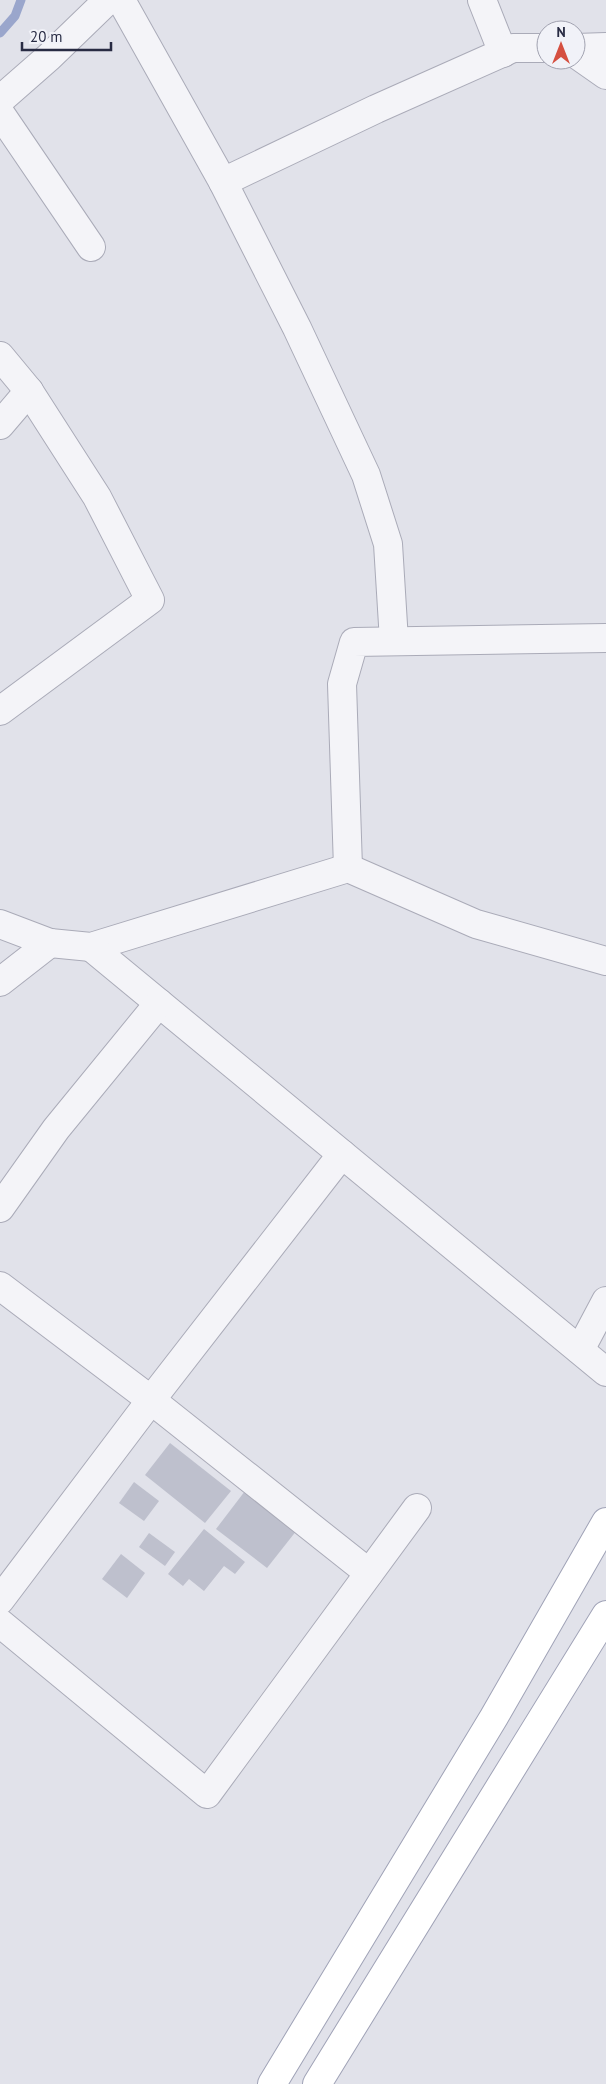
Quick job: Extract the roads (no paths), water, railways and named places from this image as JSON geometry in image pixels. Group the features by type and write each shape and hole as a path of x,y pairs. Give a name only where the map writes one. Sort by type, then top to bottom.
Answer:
{"main road":[{"path":"272,2084 494,1718 606,1522"},
{"path":"317,2084 606,1615"}],"street":[{"path":"0,100 49,57 108,0"},
{"path":"121,0 222,182 297,328 366,475 388,544 394,641"},
{"path":"482,0 503,53"},
{"path":"586,48 606,47"},
{"path":"222,182 376,109 513,48 536,48"},
{"path":"586,61 606,75"},
{"path":"0,113 91,247"},
{"path":"0,356 29,391 97,496 150,600 0,710"},
{"path":"0,425 29,391"},
{"path":"348,868 342,684 354,642 606,638"},
{"path":"0,924 50,943 91,947 348,868 476,924 606,961"},
{"path":"0,982 50,943"},
{"path":"91,947 606,1372"},
{"path":"0,1208 56,1129 159,1003"},
{"path":"0,1600 151,1400 342,1154"},
{"path":"0,1286 151,1400 369,1573"},
{"path":"580,1350 606,1301"},
{"path":"0,1623 207,1794 416,1508"}],"waterway":[{"path":"0,33 15,16 21,0"}]}
